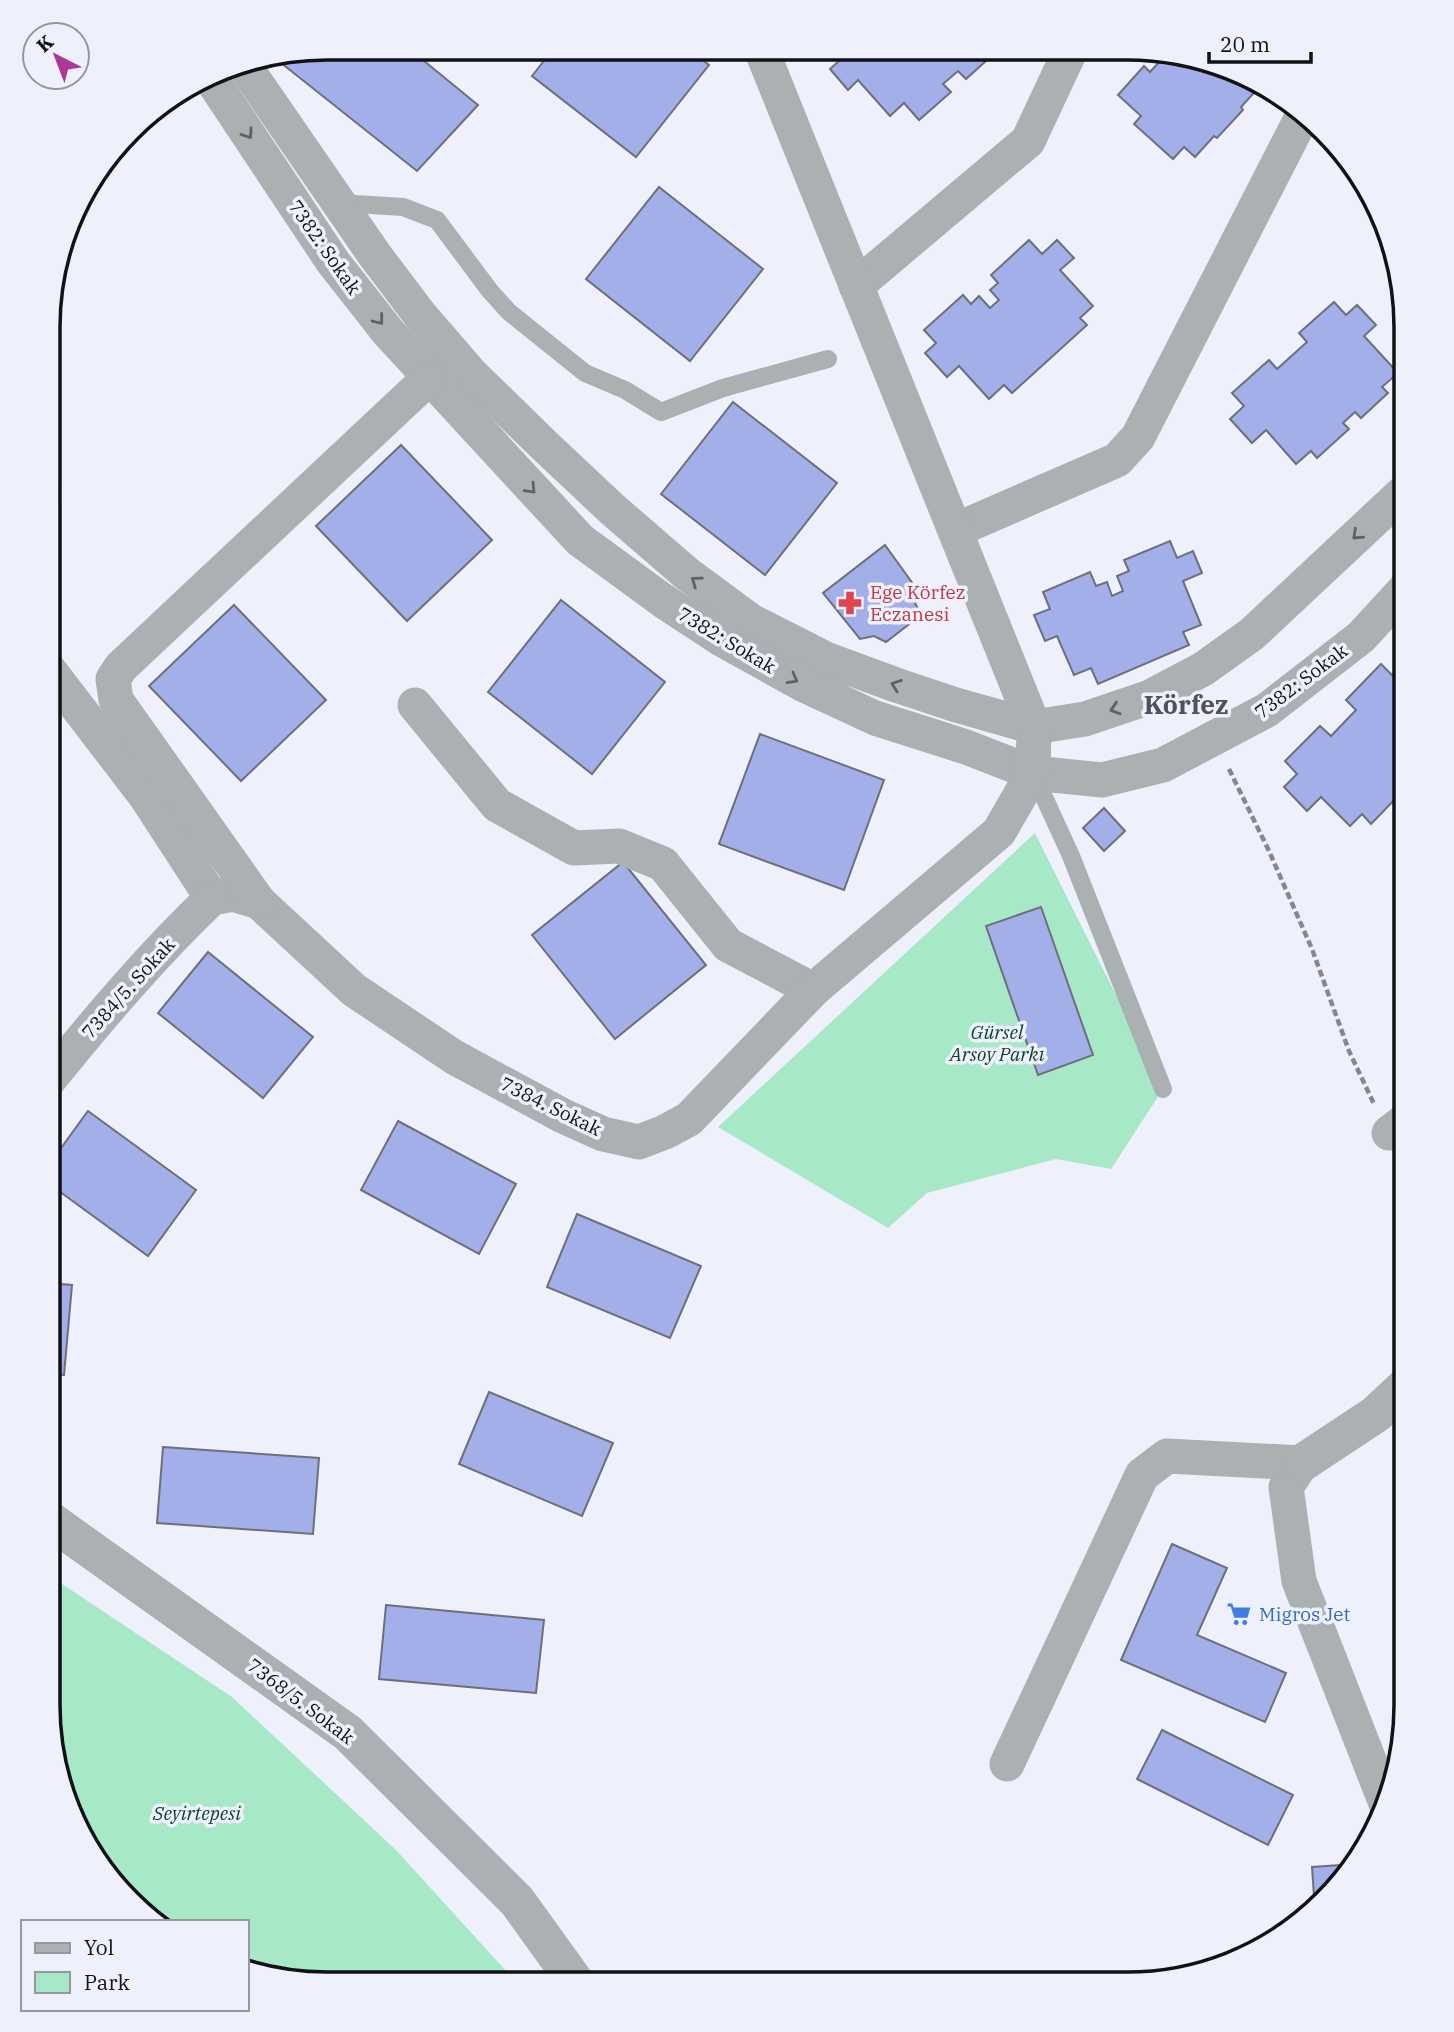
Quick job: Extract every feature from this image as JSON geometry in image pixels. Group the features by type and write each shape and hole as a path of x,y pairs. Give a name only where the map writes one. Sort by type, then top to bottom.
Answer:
{"street":[{"path":"766,60 1034,727"},
{"path":"856,286 1028,141 1066,60"},
{"name":"7382: Sokak","path":"248,72 339,204 420,315 471,374 603,500 686,573 751,621 828,660 956,705 1034,727 1085,719 1150,697 1203,669 1252,634 1394,501"},
{"name":"7382: Sokak","path":"215,84 333,262 388,332 580,540 662,600 723,640 804,685 863,713 966,747 1033,774 1102,780 1163,765 1273,706 1361,637 1394,601"},
{"path":"956,530 1117,460 1138,437 1299,122"},
{"name":"7384. Sokak","path":"429,378 121,667 113,679 116,700 259,902 354,990 454,1057 563,1116 603,1133 639,1142 689,1119 813,990 999,832 1033,774 1034,727"},
{"path":"60,684 145,795 212,898 233,894 259,902"},
{"path":"415,705 498,804 574,848 619,846 663,864 728,945 813,990"},
{"name":"7384/5. Sokak","path":"60,1067 184,925 212,898"},
{"path":"1381,1789 1299,1581 1286,1487 1302,1463 1376,1414 1394,1397"},
{"path":"1007,1764 1142,1475 1167,1456 1302,1463"},
{"name":"7368/5. Sokak","path":"60,1528 348,1733 517,1901 568,1972"}],"lane":[{"path":"339,204 403,207 437,220 509,312 585,373 625,390 661,412 723,388 828,359"},
{"path":"1033,774 1071,856 1163,1089"}],"path":[{"path":"1214,740 1269,851 1312,949 1349,1051 1394,1121"}],"green space":[{"name":"Gürsel Arsoy Parkı","path":"1035,833 1163,1089 1111,1169 1056,1159 927,1193 888,1228 718,1127"},
{"name":"Seyirtepesi","path":"60,1583 232,1697 396,1850 507,1972 309,1972 274,1967 248,1960 248,1920 168,1920 150,1906 104,1854 87,1824 69,1775 60,1723"}],"building":[{"path":"309,60 423,60 478,105 417,171 282,64"},
{"path":"545,60 703,60 709,65 636,157 532,76"},
{"path":"840,60 987,60 966,79 958,71 943,84 951,92 919,120 904,103 890,116 858,80 848,90 830,69"},
{"path":"1159,62 1180,65 1230,80 1255,92 1241,107 1243,110 1195,157 1184,147 1173,159 1134,124 1141,116 1118,95 1144,66 1150,72"},
{"path":"659,187 763,269 690,361 586,279"},
{"path":"1029,240 1042,254 1057,240 1074,258 1060,270 1093,306 1080,318 1087,325 1012,393 1004,385 989,399 959,366 947,377 925,353 936,343 924,330 963,295 971,304 979,296 990,308 999,300 990,290 998,283 991,275"},
{"path":"1334,302 1346,315 1357,305 1376,325 1364,336 1394,369 1394,376 1382,387 1388,393 1361,418 1355,412 1343,423 1349,429 1317,458 1311,451 1296,464 1266,430 1252,443 1230,419 1244,406 1232,393 1269,360 1277,369 1307,342 1299,333"},
{"path":"733,402 837,483 765,575 661,494"},
{"path":"401,445 492,540 407,621 316,526"},
{"path":"1170,541 1177,558 1193,551 1202,573 1183,581 1201,625 1183,632 1189,645 1098,684 1091,668 1074,675 1057,636 1045,641 1034,615 1050,609 1043,592 1090,572 1096,586 1107,582 1112,596 1123,591 1117,576 1129,571 1124,560"},
{"path":"885,545 921,595 915,603 921,615 886,642 874,636 860,639 823,593"},
{"path":"561,600 665,682 592,774 488,692"},
{"path":"234,605 326,700 241,781 149,686"},
{"path":"1381,664 1392,675 1394,673 1394,800 1371,824 1362,814 1350,826 1321,797 1307,811 1284,787 1297,774 1285,761 1320,726 1331,736 1356,710 1346,700"},
{"path":"760,734 884,780 844,890 719,844"},
{"path":"1104,808 1125,831 1104,851 1083,828"},
{"path":"623,862 706,965 615,1039 532,935"},
{"path":"1041,907 1093,1055 1038,1075 986,926"},
{"path":"208,952 313,1037 263,1098 158,1013"},
{"path":"88,1111 196,1190 148,1256 60,1192 60,1150"},
{"path":"398,1121 516,1184 479,1254 361,1190"},
{"path":"577,1214 701,1266 670,1338 547,1287"},
{"path":"60,1284 72,1285 64,1375 60,1375"},
{"path":"489,1392 613,1443 582,1516 459,1464"},
{"path":"163,1447 319,1458 313,1534 157,1523"},
{"path":"1172,1544 1227,1568 1197,1635 1286,1673 1265,1722 1121,1660"},
{"path":"386,1605 544,1620 536,1693 379,1679"},
{"path":"1162,1730 1293,1795 1268,1845 1137,1779"},
{"path":"1341,1865 1314,1896 1312,1867"}],"place":[{"name":"Ege Körfez Eczanesi","path":"850,603"},
{"name":"Migros Jet","path":"1239,1614"}],"district":[{"name":"Körfez","path":"1186,705"}]}
